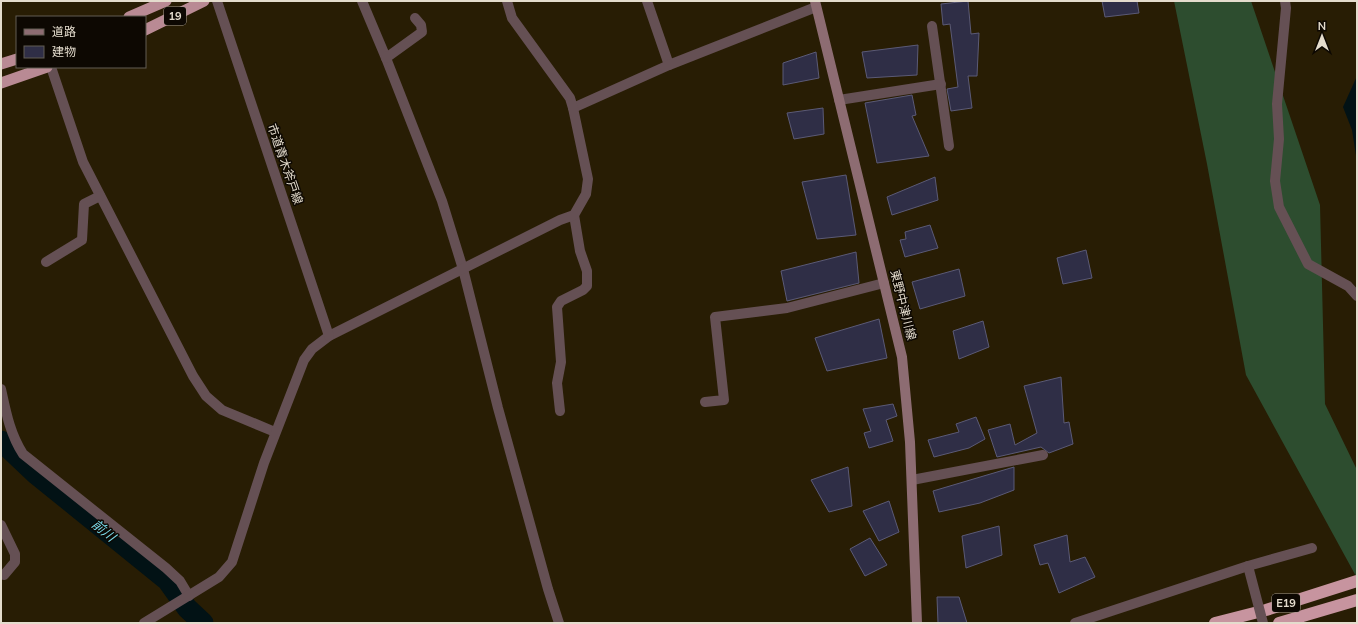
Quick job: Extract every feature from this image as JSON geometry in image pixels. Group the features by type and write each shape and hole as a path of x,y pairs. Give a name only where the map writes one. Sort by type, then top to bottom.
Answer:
{"highway":[{"name":"19","path":"131,16 166,1"},
{"name":"19","path":"146,30 204,1"},
{"path":"1,64 16,59"},
{"path":"1,83 45,68"},
{"name":"E19","path":"1215,623 1266,610 1357,581"},
{"name":"E19","path":"1279,623 1357,600"}],"main road":[{"name":"東野中津川線","path":"816,3 902,357 908,404 917,623"}],"street":[{"name":"市道青木斧戸線","path":"217,1 329,336"},
{"path":"362,1 442,201 463,269 498,408 548,589 559,623"},
{"path":"507,1 512,18 570,98 588,179 586,194 574,215 580,251 587,271 587,286 583,290 561,301 557,307 561,362 557,383 560,411"},
{"path":"647,1 669,65"},
{"path":"1285,1 1286,8 1277,104 1279,139 1275,181 1279,207 1308,264 1348,286 1357,296"},
{"path":"573,108 669,65 816,3"},
{"path":"386,58 422,32 421,25 415,18"},
{"path":"932,26 949,146"},
{"path":"51,68 83,162 193,376 206,396 222,410 275,432"},
{"path":"839,100 941,84"},
{"path":"46,262 82,240 84,204 100,196"},
{"path":"144,623 219,577 232,562 275,432 304,360 312,348 329,336 560,220 574,215"},
{"path":"705,402 724,400 715,317 787,308 884,283"},
{"path":"1,389 10,430 14,441 23,454 166,568 180,581 190,596"},
{"path":"912,480 1043,455"},
{"path":"1,526 15,554 15,562 4,575"},
{"path":"1075,623 1248,566 1312,548"},
{"path":"1248,566 1263,623"}],"green space":[{"path":"1174,1 1251,1 1320,205 1325,404 1357,470 1357,578 1246,375 1207,164"}],"shaded area":[{"path":"1357,76 1357,162 1352,130 1343,107"}],"building":[{"path":"968,1 971,34 979,33 977,76 968,76 972,108 951,111 947,89 958,87 950,24 943,25 941,4"},
{"path":"1102,1 1137,1 1139,13 1105,17"},
{"path":"918,45 917,75 867,78 862,52"},
{"path":"816,52 819,78 783,85 783,63"},
{"path":"912,95 916,115 912,116 929,156 877,163 865,103"},
{"path":"823,108 824,134 794,139 787,113"},
{"path":"846,175 856,235 817,239 802,182"},
{"path":"935,177 938,200 892,215 887,197"},
{"path":"930,225 938,248 905,257 900,240 906,239 905,232"},
{"path":"1086,250 1092,278 1063,284 1057,258"},
{"path":"856,252 859,283 787,301 781,271"},
{"path":"959,269 965,296 920,309 912,282"},
{"path":"879,319 887,358 827,371 815,338"},
{"path":"983,321 989,347 959,359 953,331"},
{"path":"1061,377 1064,423 1069,422 1073,444 1049,453 1041,447 997,457 988,430 1010,424 1015,445 1037,433 1024,386"},
{"path":"893,404 897,416 886,420 893,441 869,448 864,433 871,431 863,409"},
{"path":"976,417 985,439 969,448 934,457 928,440 959,432 956,424"},
{"path":"848,467 852,506 829,512 811,480"},
{"path":"1014,467 1014,490 980,503 939,512 933,491"},
{"path":"889,501 899,532 879,541 863,511"},
{"path":"999,526 1002,555 966,568 962,536"},
{"path":"1067,535 1070,562 1085,557 1095,577 1059,593 1048,563 1040,565 1034,545"},
{"path":"870,538 887,565 865,576 850,549"},
{"path":"937,597 959,597 967,623 938,623"}],"waterway":[{"name":"前川","path":"1,441 36,474 167,580 187,608 203,623"}]}
